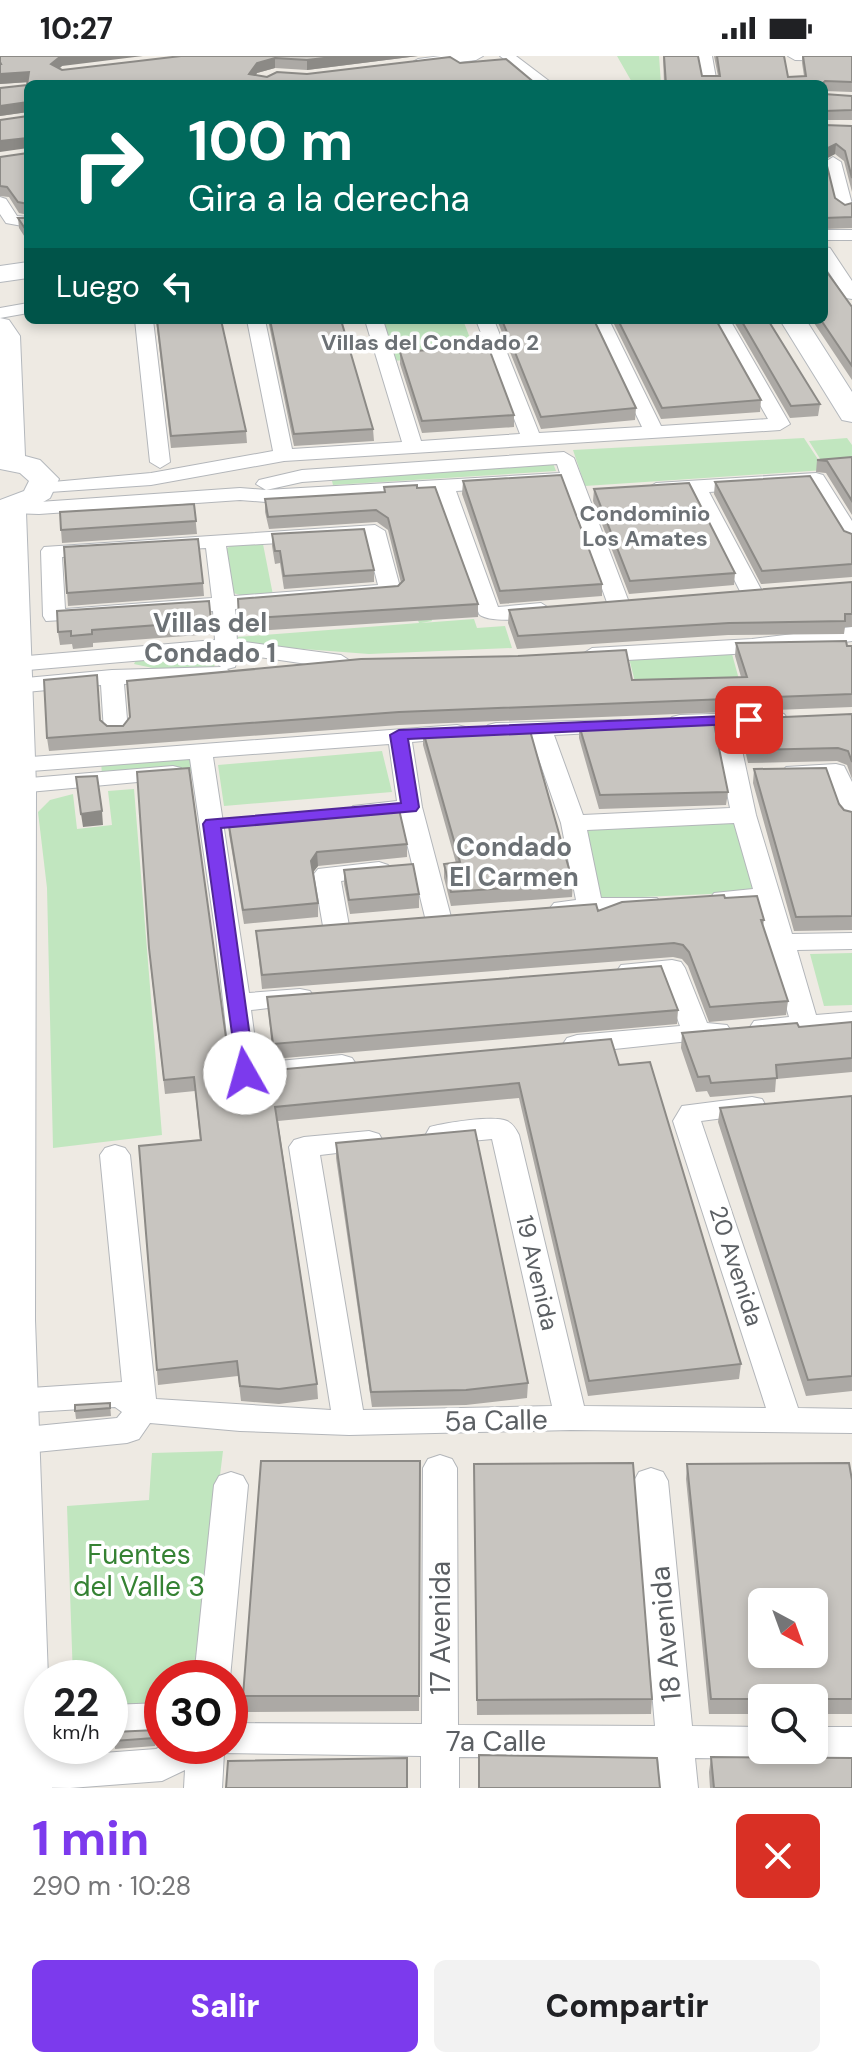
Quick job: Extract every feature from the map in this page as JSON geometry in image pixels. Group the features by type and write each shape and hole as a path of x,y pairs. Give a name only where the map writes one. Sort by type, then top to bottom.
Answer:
{"main road":[{"path":"0,274 24,271"},
{"path":"796,324 852,414"},
{"path":"0,326 7,336 6,461 30,466 23,495 15,675 18,776 7,1100 25,1660"}],"street":[{"path":"476,56 403,69 509,58 540,80"},
{"path":"705,56 709,80"},
{"path":"793,61 852,57"},
{"path":"837,200 838,160"},
{"path":"0,202 12,220 24,222"},
{"path":"828,235 852,235"},
{"path":"828,256 845,273 852,294"},
{"path":"0,313 24,309"},
{"path":"144,324 160,462"},
{"path":"257,324 284,455"},
{"path":"375,324 413,446"},
{"path":"487,324 532,439"},
{"path":"602,324 655,433"},
{"path":"112,476 151,479 284,455 780,424 723,324"},
{"path":"240,494 277,480 302,476 564,458 580,488 626,604 590,607"},
{"path":"23,495 160,462 233,462"},
{"path":"637,490 816,479 852,538"},
{"path":"23,495 39,508 240,494 278,497 444,486 580,488"},
{"path":"444,486 490,614 562,609"},
{"path":"697,487 760,592 723,596"},
{"path":"375,531 390,591 54,616 51,551 215,541 375,531"},
{"path":"215,541 227,646 241,673"},
{"path":"756,645 852,634"},
{"path":"565,656 756,645 852,644"},
{"path":"15,675 113,670 241,673 349,662 227,646 113,670"},
{"path":"113,670 116,731"},
{"path":"663,723 795,719"},
{"path":"724,720 744,815 805,1023"},
{"path":"18,776 202,760 399,735 632,724"},
{"path":"540,728 573,823 590,906"},
{"path":"399,735 410,807 438,917"},
{"path":"202,760 229,936 245,1073 370,1062"},
{"path":"735,773 836,771 852,816"},
{"path":"334,814 410,807"},
{"path":"573,823 744,815"},
{"path":"212,824 242,821"},
{"path":"336,926 327,874 426,867"},
{"path":"544,909 767,896"},
{"path":"409,919 468,915"},
{"path":"305,929 365,924"},
{"path":"229,936 260,933"},
{"path":"782,942 852,941"},
{"path":"610,973 672,968 697,1033"},
{"path":"236,1003 329,995"},
{"path":"557,1045 852,1021"},
{"name":"20 Avenida","path":"774,1104 692,1113 687,1121 786,1420"},
{"name":"19 Avenida","path":"349,1423 304,1147 500,1129 505,1135 571,1418"},
{"path":"16,1421 127,1430 141,1410 115,1155"},
{"name":"5a Calle","path":"141,1410 240,1419 349,1423 571,1418 852,1421"},
{"name":"17 Avenida","path":"440,1468 440,1788"},
{"name":"18 Avenida","path":"651,1481 679,1788"},
{"path":"214,1660 231,1485"},
{"name":"7a Calle","path":"248,1739 748,1743"},
{"path":"828,1743 852,1743"},
{"path":"203,1788 205,1764"}],"green space":[{"path":"617,56 659,56 661,80 631,80"},
{"name":"Villas del Condado 2","path":"379,324 465,324 477,356 391,361"},
{"name":"Condominio Los Amates","path":"804,438 825,470 585,486 573,450"},
{"path":"847,438 852,445 852,468 827,470 809,441"},
{"name":"Condominio Los Amates","path":"553,463 556,471 333,485 331,477"},
{"name":"Villas del Condado 1","path":"263,544 273,595 247,597 233,593 225,549 233,545"},
{"name":"Villas del Condado 1","path":"415,612 430,615 432,621 421,623 474,619 477,628 505,626 512,648 369,654 238,644 238,637 419,623"},
{"path":"208,653 217,659 214,667 162,670 134,664 136,660"},
{"path":"732,654 740,683 636,686 629,658"},
{"path":"200,750 204,770 102,779 101,758"},
{"name":"Condado El Carmen","path":"382,751 392,792 224,806 218,765"},
{"path":"134,789 162,1135 53,1148 47,888 38,812 50,800 73,794 77,829 112,825 108,791"},
{"name":"Condado El Carmen","path":"737,823 756,892 597,899 583,830"},
{"path":"852,953 852,1005 824,1006 810,954"},
{"name":"Fuentes del Valle 3","path":"223,1451 197,1660 144,1660 144,1708 128,1709 128,1660 72,1660 67,1506 149,1500 152,1453"}],"building":[{"path":"0,56 61,56 51,64 62,70 181,56 341,56 307,60 275,58 257,63 249,74 267,77 277,72 307,74 450,57 460,63 506,59 531,80 28,80 29,72 0,74"},
{"path":"664,56 698,56 702,76 720,76 717,56 784,56 788,77 806,76 803,56 852,56 852,82 666,80"},
{"path":"24,85 24,103 0,106 0,88"},
{"path":"828,94 852,96 852,110 828,111"},
{"path":"24,117 24,138 0,141 0,120"},
{"path":"828,125 852,126 852,178 845,151 836,144 828,148"},
{"path":"24,154 24,203 18,202 7,187 0,186 0,157"},
{"path":"828,170 835,198 845,205 852,203 852,217 828,218"},
{"path":"828,274 852,307 852,366 824,324 828,324"},
{"path":"157,324 222,324 246,431 171,436"},
{"path":"271,324 342,324 373,429 294,434"},
{"path":"504,324 596,324 636,408 541,417"},
{"path":"620,324 718,324 761,400 662,408"},
{"path":"743,324 770,324 820,404 791,406"},
{"path":"488,346 514,415 422,421 400,352"},
{"path":"852,457 852,501 827,461 817,460"},
{"path":"561,475 602,584 500,591 463,481"},
{"path":"810,476 844,531 852,534 852,564 762,571 715,482"},
{"path":"689,483 735,573 630,581 594,489"},
{"path":"417,485 417,488 435,487 478,604 239,619 238,599 398,586 404,580 388,518 376,510 268,517 265,499 385,492 384,487"},
{"path":"194,504 196,521 61,530 60,512"},
{"path":"364,529 374,570 284,576 280,551 275,551 272,534"},
{"path":"198,539 203,583 67,593 64,547"},
{"path":"852,582 852,614 845,614 845,621 729,623 518,636 509,610"},
{"path":"209,601 211,621 92,630 92,634 71,636 71,631 58,632 57,611"},
{"path":"846,641 847,646 852,646 852,694 399,712 47,738 44,680 97,675 100,720 107,726 123,726 130,717 127,681 361,659 626,650 632,680 747,677 736,643"},
{"path":"852,714 852,762 848,751 838,748 750,750 742,719"},
{"path":"713,719 728,792 600,795 579,725"},
{"path":"529,727 573,883 451,892 444,864 460,862 423,731"},
{"path":"189,768 231,1074 611,1039 619,1065 650,1062 741,1364 589,1381 519,1083 275,1107 317,1384 279,1389 240,1386 237,1361 157,1370 139,1146 201,1140 194,1077 164,1080 149,948 137,772"},
{"path":"826,768 839,804 844,810 852,812 852,916 796,917 754,769"},
{"path":"97,776 102,811 81,814 76,777"},
{"path":"398,805 407,844 317,852 311,861 318,903 243,910 228,820"},
{"path":"413,864 419,894 349,900 344,870"},
{"path":"724,895 725,898 757,896 764,920 761,920 788,1001 710,1007 689,952 683,945 674,943 262,975 256,931 596,904 598,911 622,902"},
{"path":"661,966 678,1010 273,1044 267,997"},
{"path":"852,1022 852,1058 776,1065 777,1078 711,1083 709,1076 698,1077 682,1033 797,1023 799,1027"},
{"path":"852,1096 852,1376 808,1380 720,1108"},
{"path":"475,1130 528,1383 466,1390 371,1392 336,1143"},
{"path":"110,1403 110,1408 75,1411 75,1405"},
{"path":"261,1461 420,1461 419,1696 248,1696 246,1660"},
{"path":"633,1463 652,1699 477,1700 474,1464"},
{"path":"849,1463 852,1480 852,1699 828,1699 828,1684 748,1684 748,1699 711,1699 687,1464"},
{"path":"128,1731 144,1731 144,1739 128,1740"},
{"path":"479,1755 657,1758 660,1788 479,1788"},
{"path":"711,1757 748,1757 748,1764 828,1764 828,1758 852,1758 852,1788 714,1788"},
{"path":"407,1758 407,1788 226,1788 228,1764 248,1764 248,1761"}],"district":[{"name":"Villas del Condado 2","path":"430,342"},
{"name":"Condominio Los Amates","path":"645,526"},
{"name":"Villas del Condado 1","path":"210,638"},
{"name":"Condado El Carmen","path":"514,862"}],"route":[{"path":"245,1073 212,824 410,807 399,735 749,720"}]}
